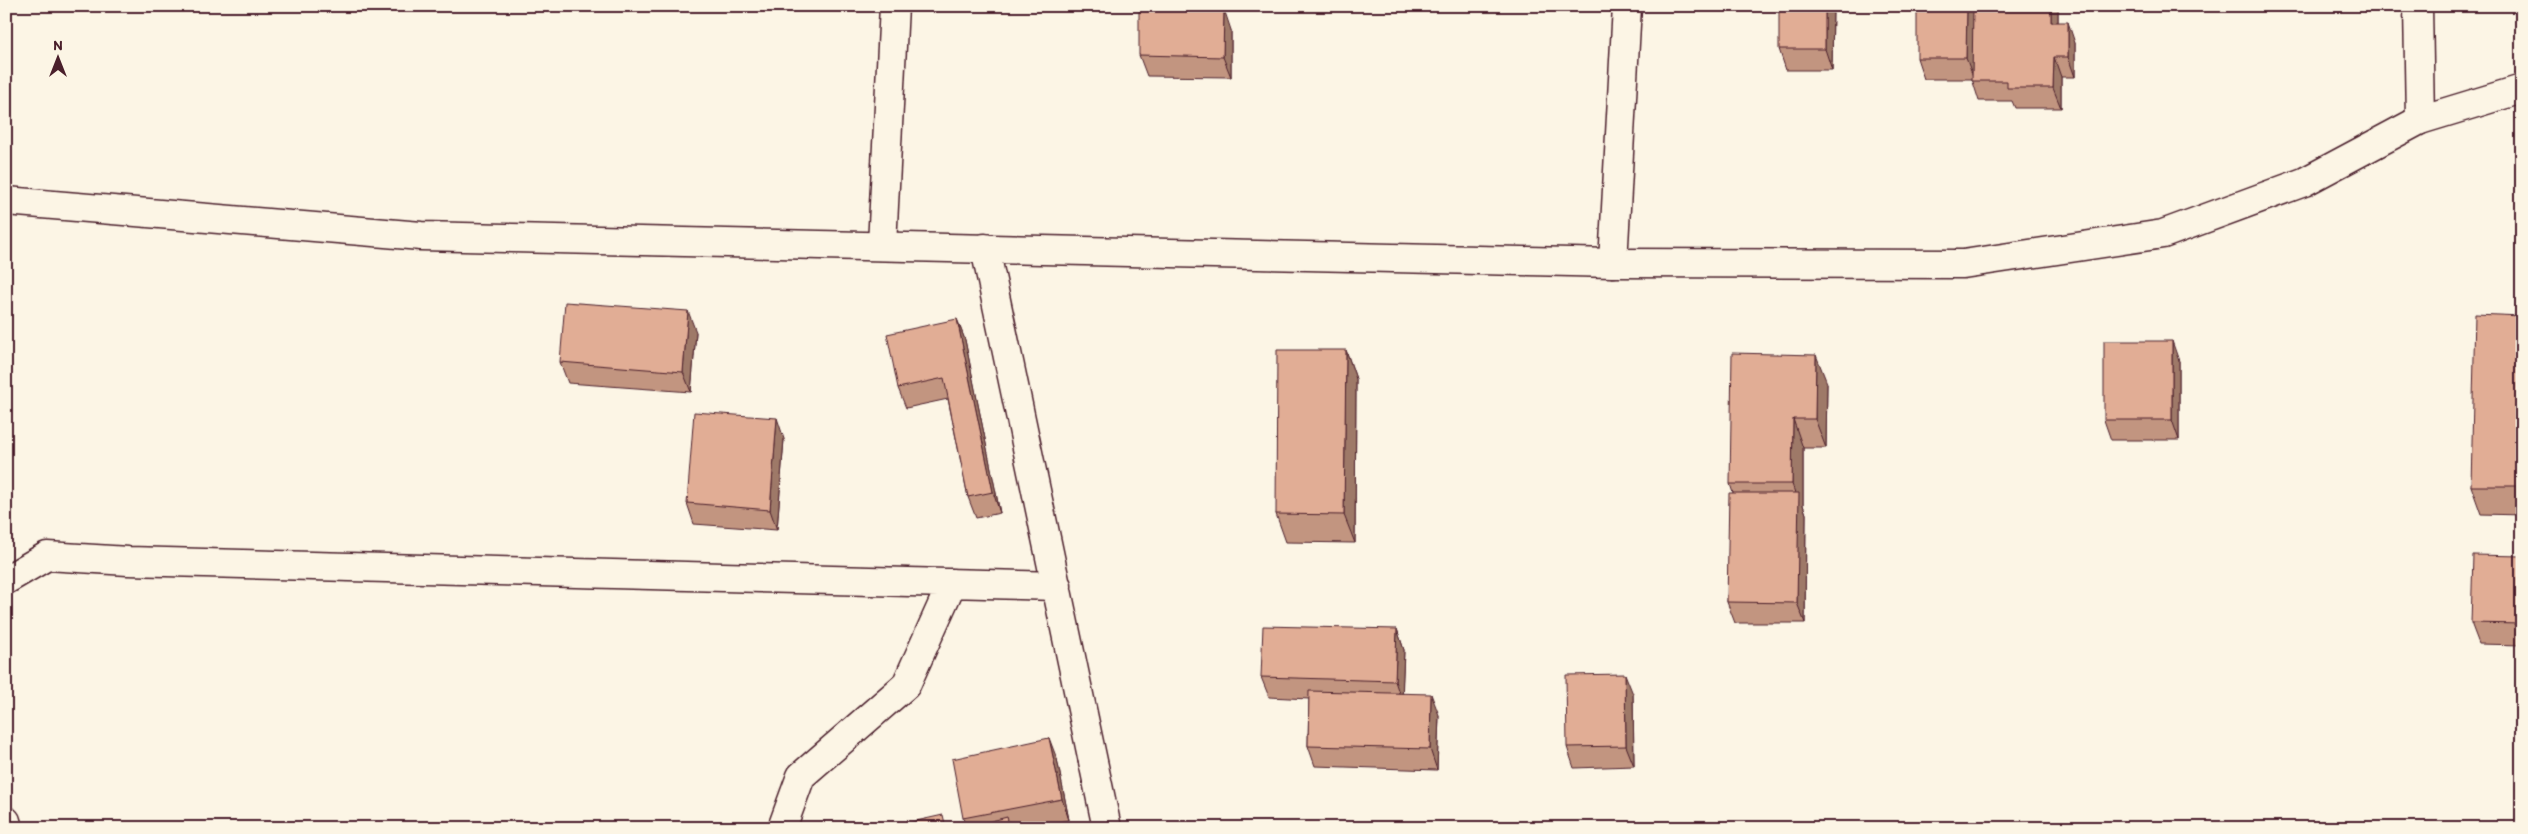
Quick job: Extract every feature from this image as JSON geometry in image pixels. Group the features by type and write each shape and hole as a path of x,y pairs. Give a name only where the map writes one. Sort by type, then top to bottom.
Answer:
{"street":[{"path":"882,245 894,6"},
{"path":"1613,263 1627,6"},
{"path":"2418,6 2420,120"},
{"path":"6,201 421,236 1613,263 1963,264 2163,234 2304,182 2420,120 2522,88"},
{"path":"985,248 1107,828"},
{"path":"6,580 47,556 128,561 1057,586"},
{"path":"782,828 801,776 906,685 952,583"},
{"path":"6,821 8,828"}],"building":[{"path":"1779,6 1825,6 1825,49 1779,49"},
{"path":"1917,6 1967,6 1966,58 1917,58"},
{"path":"1973,6 2051,6 2051,22 2068,22 2068,57 2054,57 2053,88 2007,88 2007,81 1972,81"},
{"path":"1139,8 1224,9 1223,57 1139,55"},
{"path":"565,302 688,311 683,372 560,362"},
{"path":"2475,314 2522,316 2522,486 2471,486"},
{"path":"957,319 993,492 968,497 944,378 898,388 887,334"},
{"path":"2104,341 2172,341 2172,420 2104,420"},
{"path":"1277,350 1346,350 1344,515 1276,514"},
{"path":"1732,353 1816,355 1815,419 1793,419 1792,484 1730,484"},
{"path":"694,412 777,418 770,510 687,503"},
{"path":"1729,493 1799,493 1797,603 1727,602"},
{"path":"2473,555 2522,556 2522,624 2471,623"},
{"path":"1263,626 1397,629 1395,681 1261,677"},
{"path":"1625,674 1626,746 1567,747 1566,675"},
{"path":"1309,691 1431,694 1430,749 1308,746"},
{"path":"1049,738 1062,799 963,818 952,759"},
{"path":"943,815 946,828 885,828"},
{"path":"1007,817 1010,828 965,828"}]}
